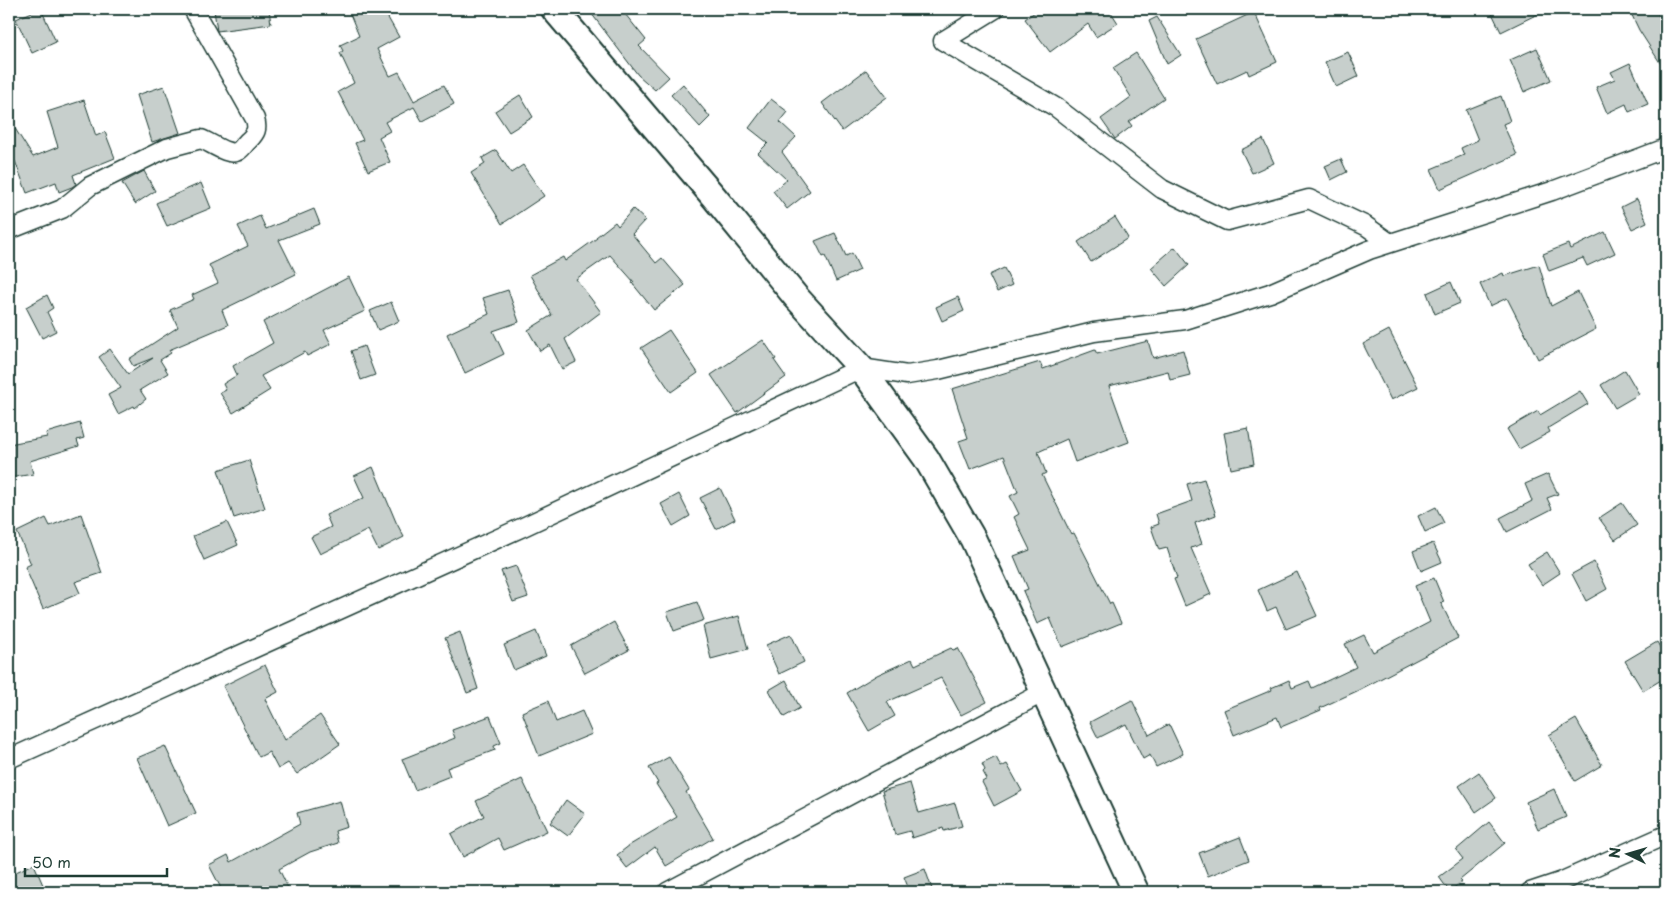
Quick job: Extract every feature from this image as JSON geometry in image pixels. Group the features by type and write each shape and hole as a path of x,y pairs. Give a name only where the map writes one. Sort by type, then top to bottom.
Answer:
{"street":[{"path":"9,230 62,209 90,186 167,148 201,139 233,153 238,151 256,132 255,120 193,9"},
{"path":"554,9 796,296 861,368 926,458 973,539 1136,892"},
{"path":"995,9 943,41 1057,108 1162,189 1227,221 1309,199 1366,226 1390,243"},
{"path":"9,758 523,527 861,368 907,375 938,370 1094,332 1185,320 1270,293 1369,250 1552,191 1666,148"},
{"path":"667,892 1044,692"},
{"path":"1530,892 1560,882 1666,835"}],"building":[{"path":"41,9 56,42 32,53 16,19"},
{"path":"269,9 271,24 217,31 214,10"},
{"path":"348,9 383,9 399,37 377,49 390,76 399,72 414,101 444,85 454,104 422,121 414,107 385,122 390,131 379,137 390,162 368,171 355,143 363,140 338,92 354,83 340,53 343,51 340,45 359,36"},
{"path":"588,9 621,9 646,40 639,46 669,77 655,90 638,75"},
{"path":"1039,9 1109,9 1118,23 1096,37 1088,24 1050,52 1025,19"},
{"path":"1490,9 1548,9 1501,32"},
{"path":"1629,9 1656,9 1666,31 1666,72 1639,30"},
{"path":"1254,12 1277,62 1249,75 1247,70 1217,84 1196,39"},
{"path":"1157,17 1181,55 1167,64 1149,21"},
{"path":"1537,48 1551,80 1524,92 1510,60"},
{"path":"1348,52 1359,76 1336,87 1325,62"},
{"path":"1136,53 1164,98 1129,122 1132,126 1115,139 1101,119 1131,97 1113,68"},
{"path":"1630,63 1648,104 1629,112 1626,104 1607,113 1596,87 1615,79 1611,72"},
{"path":"866,70 887,97 842,131 822,103"},
{"path":"683,84 710,117 700,127 671,95"},
{"path":"164,86 180,133 152,142 137,95"},
{"path":"520,95 533,117 509,132 495,111"},
{"path":"1501,96 1510,121 1503,124 1517,155 1440,189 1431,169 1464,155 1461,148 1478,140 1466,110"},
{"path":"771,99 788,112 780,122 796,137 782,152 810,191 787,209 773,191 787,180 758,153 768,143 749,128"},
{"path":"84,100 96,136 105,132 115,158 73,175 76,184 72,187 59,192 56,182 27,193 15,161 9,165 9,119 33,157 58,147 47,112"},
{"path":"1263,139 1274,163 1252,173 1241,150"},
{"path":"496,150 511,173 523,165 544,196 502,224 471,173 485,164 482,158"},
{"path":"1341,159 1347,172 1331,180 1325,166"},
{"path":"144,171 155,191 135,204 122,183"},
{"path":"201,183 211,208 167,226 156,203"},
{"path":"1637,199 1647,222 1632,229 1621,207"},
{"path":"314,209 320,224 279,240 296,274 222,310 228,325 169,350 171,353 160,360 168,373 140,390 146,399 135,408 134,406 118,414 108,395 121,388 99,357 110,349 128,374 153,358 133,366 129,359 178,327 170,310 194,299 192,295 218,283 209,265 248,246 238,226 260,216 266,229"},
{"path":"633,209 645,220 632,234 656,263 662,258 685,285 654,310 632,283 634,282 610,255 576,279 601,312 565,339 576,362 562,369 550,345 540,351 528,330 552,315 530,275 563,257 565,261 597,238 615,222 618,226"},
{"path":"1115,217 1128,238 1091,262 1078,242"},
{"path":"1605,232 1615,253 1587,266 1583,258 1549,271 1543,254 1568,244 1570,249"},
{"path":"835,233 846,256 852,253 860,270 836,281 825,256 823,257 815,241"},
{"path":"1175,247 1189,265 1166,286 1151,268"},
{"path":"1539,265 1551,306 1578,292 1596,329 1538,359 1507,298 1490,306 1480,284 1503,273 1504,276"},
{"path":"1004,268 1012,285 997,292 989,275"},
{"path":"349,277 365,311 324,330 331,344 307,356 305,352 261,376 270,390 233,413 220,393 226,390 223,384 237,375 233,366 273,343 263,322"},
{"path":"1451,282 1460,303 1435,314 1427,293"},
{"path":"508,290 519,322 493,331 504,354 465,373 447,334 489,314 483,298"},
{"path":"47,295 53,308 47,312 56,331 42,338 26,307"},
{"path":"958,297 964,311 942,321 936,307"},
{"path":"391,302 399,321 378,330 370,311"},
{"path":"669,330 698,373 671,392 641,348"},
{"path":"1389,330 1418,387 1391,400 1363,344"},
{"path":"763,340 786,377 737,413 711,375"},
{"path":"1148,341 1153,358 1183,350 1190,375 1170,380 1168,371 1109,386 1129,442 1075,462 1067,439 1038,452 1046,473 1042,475 1071,534 1074,533 1121,623 1062,647 1050,618 1037,624 1023,591 1028,589 1014,556 1030,550 1014,517 1019,514 1010,496 1018,492 1004,456 970,469 959,441 968,438 952,389 1040,362 1043,369 1095,350 1097,354"},
{"path":"364,346 375,375 361,380 351,351"},
{"path":"1625,370 1639,394 1615,408 1601,385"},
{"path":"1580,391 1588,404 1548,428 1550,432 1519,449 1507,429 1538,411 1540,415"},
{"path":"80,423 84,438 77,440 79,446 30,461 33,474 9,478 9,444 47,437 46,433"},
{"path":"1248,428 1254,464 1231,469 1224,433"},
{"path":"249,460 265,508 234,518 218,470"},
{"path":"373,467 404,537 378,550 368,530 320,554 311,537 331,527 326,515 364,498 354,476"},
{"path":"1548,474 1558,494 1547,498 1552,509 1507,532 1500,518 1532,501 1525,484"},
{"path":"1204,479 1216,515 1195,523 1202,544 1191,548 1211,594 1185,606 1174,579 1177,578 1167,548 1159,550 1151,527 1159,524 1156,514 1192,501 1187,484"},
{"path":"720,488 735,519 716,529 700,498"},
{"path":"679,494 690,516 673,526 661,504"},
{"path":"1622,503 1637,525 1615,540 1599,518"},
{"path":"1436,507 1444,523 1425,532 1418,516"},
{"path":"81,514 102,573 75,582 80,593 43,609 25,567 31,564 17,532 46,518 50,526"},
{"path":"227,522 238,545 204,560 193,536"},
{"path":"1433,543 1442,562 1421,571 1413,551"},
{"path":"1547,552 1560,573 1542,585 1528,564"},
{"path":"1594,562 1607,589 1586,601 1572,574"},
{"path":"516,566 528,597 513,602 501,571"},
{"path":"1297,572 1317,616 1286,629 1276,607 1267,611 1258,590"},
{"path":"1434,578 1444,602 1441,603 1458,638 1357,691 1320,708 1321,710 1281,727 1277,717 1234,735 1224,710 1272,690 1271,688 1289,680 1292,688 1309,681 1312,688 1356,667 1345,644 1364,635 1373,652 1430,622 1415,586"},
{"path":"697,602 704,620 674,631 667,612"},
{"path":"739,616 748,649 711,659 703,626"},
{"path":"614,622 629,650 585,673 571,646"},
{"path":"536,631 546,656 514,670 504,645"},
{"path":"460,632 478,689 467,693 445,638"},
{"path":"791,634 804,662 779,674 766,645"},
{"path":"1657,642 1666,658 1666,677 1643,691 1625,661"},
{"path":"951,648 953,650 958,648 987,702 961,715 941,678 887,702 895,716 869,731 847,693 877,675 912,659 915,665"},
{"path":"265,665 278,692 265,699 285,740 320,715 340,744 297,774 288,763 278,769 269,752 259,757 223,686"},
{"path":"786,680 800,708 784,717 769,690"},
{"path":"1132,700 1149,735 1169,724 1183,754 1156,767 1150,755 1143,759 1126,724 1098,738 1090,722"},
{"path":"548,701 556,722 582,711 592,734 539,756 522,712"},
{"path":"490,716 501,743 494,746 495,750 447,768 450,776 415,790 402,759 455,738 452,730"},
{"path":"1576,719 1602,765 1575,781 1549,735"},
{"path":"165,746 196,813 167,826 137,758"},
{"path":"669,757 689,790 686,792 713,838 666,866 655,847 627,868 617,855 677,817 656,784 658,783 649,768"},
{"path":"996,757 1001,767 1007,764 1022,791 994,806 982,782 987,779 983,772 985,770 982,764"},
{"path":"1479,772 1496,798 1476,812 1459,786"},
{"path":"522,779 547,831 504,850 498,838 463,857 451,834 484,816 476,801"},
{"path":"910,783 919,813 955,803 962,826 944,831 943,828 912,838 910,831 895,835 882,791"},
{"path":"1554,789 1566,817 1538,829 1526,802"},
{"path":"566,800 585,814 568,836 550,823"},
{"path":"340,801 347,827 335,831 338,843 310,852 279,869 290,892 223,892 209,865 228,855 231,862 300,824 297,813"},
{"path":"1489,822 1505,843 1460,880 1462,882 1449,891 1439,877 1463,859 1456,850"},
{"path":"1240,837 1249,860 1208,876 1199,853"},
{"path":"34,864 46,892 9,892 9,875"},
{"path":"925,869 932,889 910,892 904,877"}]}
